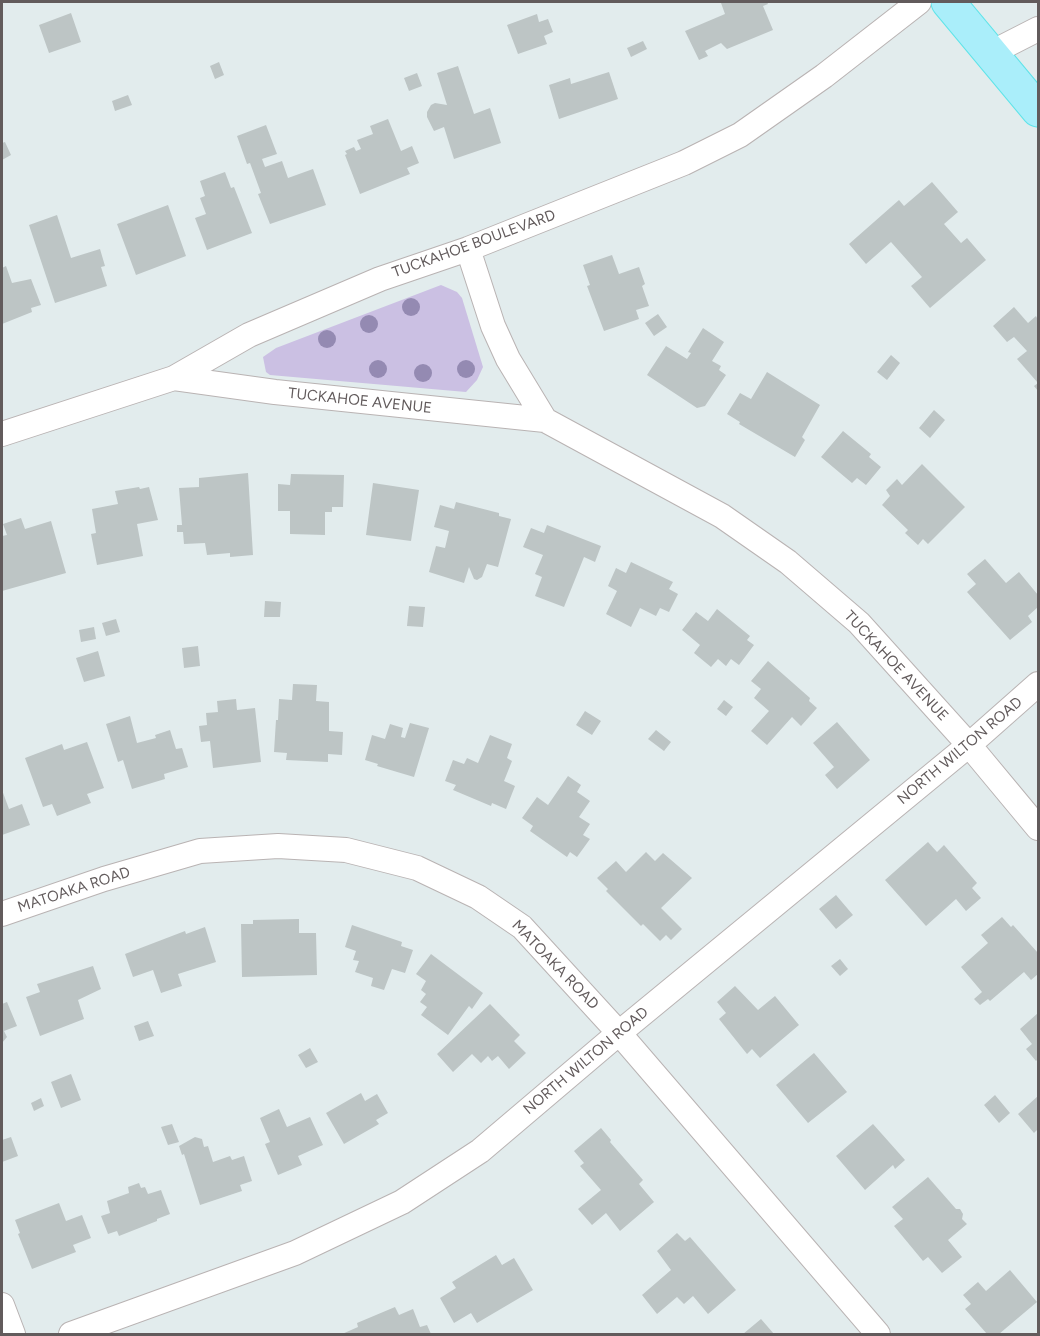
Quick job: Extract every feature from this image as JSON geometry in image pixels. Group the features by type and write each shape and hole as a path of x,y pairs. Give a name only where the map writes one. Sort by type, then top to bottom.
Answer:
{"main road":[{"path":"948,2 1038,110"}],"street":[{"name":"TUCKAHOE BOULEVARD","path":"2,434 174,378 249,335 380,279 468,249 684,164 740,135 824,76 919,2"},
{"path":"991,53 1038,30"},
{"name":"TUCKAHOE AVENUE","path":"468,249 493,326 508,360 545,420"},
{"name":"TUCKAHOE AVENUE","path":"174,378 275,392 545,420 598,451 722,516 788,562 859,624 969,745 1038,828"},
{"name":"NORTH WILTON ROAD","path":"71,1335 295,1253 402,1202 480,1151 619,1033 969,745 1038,684"},
{"name":"MATOAKA ROAD","path":"2,914 104,879 201,851 278,846 346,850 417,868 478,897 522,927 619,1033 878,1335"},
{"path":"2,1305 13,1335"}],"shaded area":[{"path":"441,285 457,292 462,298 483,367 477,380 466,392 270,375 266,372 263,357 276,348"}],"building":[{"path":"767,2 768,4 763,6 773,30 727,49 721,43 705,51 708,56 699,60 685,31 725,14 721,3"},
{"path":"71,13 81,42 49,53 39,25"},
{"path":"537,14 539,22 548,19 553,32 544,36 547,44 518,54 507,25"},
{"path":"643,41 647,49 631,57 627,48"},
{"path":"219,62 224,75 215,79 210,66"},
{"path":"458,66 474,114 490,108 501,143 454,159 444,127 434,131 427,112 435,103 447,105 437,73"},
{"path":"609,72 618,99 559,119 549,85 570,78 571,84"},
{"path":"417,73 422,86 409,91 404,78"},
{"path":"128,95 132,105 115,111 112,101"},
{"path":"388,119 401,151 412,146 419,163 407,168 410,174 360,194 345,151 354,147 356,151 361,149 357,140 373,134 370,126"},
{"path":"266,125 277,154 262,159 265,167 282,161 288,178 313,169 326,205 270,224 258,194 261,193 250,163 247,164 237,136"},
{"path":"5,142 11,155 2,160 2,143"},
{"path":"225,172 231,188 234,187 252,233 207,250 195,218 206,214 200,198 205,196 200,181"},
{"path":"932,182 958,212 944,224 961,243 967,238 986,260 930,308 911,286 922,277 891,242 866,264 849,244 899,200 904,206"},
{"path":"168,205 186,256 136,275 117,224"},
{"path":"57,215 71,258 100,249 105,266 101,267 107,286 55,303 29,225"},
{"path":"612,255 619,274 639,267 645,284 642,286 649,306 636,310 639,319 604,331 587,286 590,285 583,265"},
{"path":"6,266 12,283 31,279 41,305 31,308 32,312 2,324 2,268"},
{"path":"1014,307 1028,323 1036,316 1038,320 1038,383 1017,359 1027,351 1014,337 1007,342 993,326"},
{"path":"658,314 667,327 654,336 645,323"},
{"path":"703,328 724,342 712,361 721,366 719,370 726,375 705,406 697,408 647,375 666,346 687,359 691,353 688,352"},
{"path":"891,355 900,363 887,380 877,372"},
{"path":"767,372 820,405 802,437 805,440 795,457 739,424 740,422 727,414 740,393 751,399"},
{"path":"934,410 945,420 930,438 919,428"},
{"path":"843,431 871,454 869,457 881,467 866,485 857,478 852,483 821,457"},
{"path":"922,464 965,507 928,544 923,539 918,545 905,533 908,530 882,505 890,496 886,490 897,479 902,485"},
{"path":"248,473 253,555 230,557 230,553 207,555 205,543 184,544 183,532 177,532 177,525 182,525 179,488 199,487 199,478"},
{"path":"291,474 344,475 343,507 332,507 332,512 325,512 325,535 290,534 290,511 278,511 278,484 290,485"},
{"path":"373,483 419,490 411,541 366,535"},
{"path":"139,487 140,489 149,487 158,520 137,524 143,556 97,565 91,534 96,533 92,509 118,504 115,491"},
{"path":"456,502 499,513 499,516 511,519 498,567 487,564 482,577 477,580 474,579 469,567 464,583 429,572 436,546 445,548 449,531 434,527 440,505 454,509"},
{"path":"21,518 25,529 51,521 66,573 2,591 2,536 7,535 3,524"},
{"path":"547,525 601,546 595,562 584,557 564,607 535,596 542,577 535,574 543,555 523,547 531,528 544,533"},
{"path":"985,559 1006,583 1019,572 1038,595 1038,607 1028,616 1032,622 1010,640 967,592 976,584 967,574"},
{"path":"631,562 673,582 669,589 678,594 669,612 660,608 656,616 640,608 631,627 606,614 617,591 608,586 616,568 626,573"},
{"path":"265,601 281,602 280,617 264,617"},
{"path":"409,606 425,607 423,627 407,626"},
{"path":"717,609 750,636 747,640 754,645 739,665 731,659 726,666 718,659 711,667 694,653 700,645 682,630 696,612 708,621"},
{"path":"116,619 120,632 106,636 102,623"},
{"path":"94,627 96,639 81,642 79,630"},
{"path":"198,646 200,666 184,668 182,648"},
{"path":"98,651 105,676 84,682 76,658"},
{"path":"768,661 810,698 809,701 817,708 801,726 792,717 767,745 751,731 769,711 754,698 761,689 751,681"},
{"path":"293,684 317,685 316,701 329,702 329,731 343,732 342,755 328,754 328,762 286,760 287,753 274,752 279,699 292,700"},
{"path":"236,699 237,710 255,708 261,762 213,768 210,741 201,742 199,726 207,725 206,713 218,712 217,701"},
{"path":"724,700 733,707 726,716 717,709"},
{"path":"585,711 601,721 592,735 576,725"},
{"path":"130,716 137,743 156,738 155,735 170,730 176,749 182,748 188,767 164,774 165,779 132,789 123,760 118,762 106,724"},
{"path":"837,722 870,760 837,789 825,775 834,767 813,743"},
{"path":"410,723 429,728 414,777 365,760 372,735 385,739 390,724 403,728 401,737 405,738"},
{"path":"656,730 671,742 664,751 648,739"},
{"path":"490,735 512,744 507,758 512,761 504,781 515,786 506,809 492,803 491,806 453,790 456,785 445,781 453,760 464,764 467,758 478,763"},
{"path":"87,742 104,788 87,794 91,803 57,816 52,804 43,807 25,758 62,744 64,750"},
{"path":"568,776 581,785 577,792 590,801 579,817 590,824 583,835 590,839 577,857 570,852 567,857 530,831 533,826 522,818 537,797 548,805"},
{"path":"2,790 9,809 22,804 30,825 2,835"},
{"path":"928,842 937,852 944,845 977,883 972,888 981,898 966,911 956,899 926,926 885,880"},
{"path":"646,852 655,861 663,853 692,878 661,908 682,929 671,940 666,935 660,941 643,924 641,926 606,891 608,889 597,878 616,861 626,872"},
{"path":"836,895 853,915 836,929 819,909"},
{"path":"1002,917 1011,927 1013,925 1038,953 1038,974 1031,980 1024,972 990,1001 988,999 980,1005 974,999 982,992 961,967 988,943 981,935"},
{"path":"299,919 299,933 316,933 317,975 242,977 241,924 253,924 253,920"},
{"path":"352,925 402,942 401,946 413,950 405,973 392,969 384,990 371,986 373,978 355,972 359,961 353,960 356,951 345,947"},
{"path":"205,927 216,962 178,974 182,986 161,993 153,970 133,977 125,954 185,931 186,934"},
{"path":"431,954 483,993 472,1009 469,1006 448,1035 421,1015 427,1007 420,1002 426,994 421,990 426,981 416,974"},
{"path":"840,959 848,969 840,976 831,966"},
{"path":"93,966 101,989 78,1000 84,1019 40,1036 26,997 40,992 37,984"},
{"path":"735,986 758,1010 775,996 799,1025 760,1058 752,1049 747,1054 719,1019 726,1013 717,1002"},
{"path":"7,1002 17,1026 4,1031 7,1037 2,1043 2,1004"},
{"path":"490,1004 520,1035 514,1041 526,1053 509,1069 498,1056 492,1061 488,1056 481,1063 472,1054 453,1072 437,1054"},
{"path":"1038,1013 1038,1059 1036,1061 1026,1049 1032,1044 1020,1029"},
{"path":"148,1021 154,1036 139,1041 134,1026"},
{"path":"310,1048 318,1062 306,1068 298,1055"},
{"path":"814,1053 847,1092 808,1123 776,1085"},
{"path":"71,1074 81,1100 61,1108 51,1082"},
{"path":"361,1093 365,1101 377,1094 388,1113 376,1120 379,1124 344,1144 326,1113"},
{"path":"995,1095 1010,1113 999,1123 984,1105"},
{"path":"1038,1096 1038,1129 1034,1133 1018,1114"},
{"path":"41,1098 44,1106 34,1111 31,1103"},
{"path":"279,1109 287,1127 310,1117 323,1145 298,1156 302,1165 278,1175 265,1144 270,1142 260,1118"},
{"path":"172,1124 179,1142 168,1145 161,1127"},
{"path":"873,1124 905,1160 895,1169 893,1165 865,1190 836,1156"},
{"path":"601,1128 643,1180 639,1184 654,1202 620,1231 606,1213 592,1225 578,1209 601,1190 580,1166 584,1163 574,1151"},
{"path":"11,1137 18,1156 2,1162 2,1140"},
{"path":"195,1137 202,1139 204,1147 208,1146 213,1162 230,1156 232,1160 244,1156 252,1181 240,1185 242,1191 200,1205 184,1154 182,1155 179,1146"},
{"path":"928,1177 956,1209 960,1209 963,1214 962,1219 967,1224 948,1240 962,1257 942,1273 928,1257 923,1261 894,1226 903,1219 892,1207"},
{"path":"139,1183 141,1188 145,1187 148,1194 161,1190 170,1214 119,1236 117,1231 108,1234 101,1216 110,1213 107,1201 129,1193 128,1187"},
{"path":"59,1203 66,1221 82,1215 91,1238 73,1245 76,1252 32,1269 15,1220"},
{"path":"677,1233 685,1241 690,1237 736,1290 708,1314 693,1296 684,1304 677,1297 657,1314 642,1295 671,1270 657,1251"},
{"path":"496,1255 502,1265 514,1258 533,1290 477,1323 471,1313 454,1323 440,1298 456,1288 452,1282"},
{"path":"1010,1270 1037,1302 999,1334 987,1334 965,1309 971,1304 963,1295 978,1282 986,1291"},
{"path":"395,1307 399,1315 413,1309 420,1327 427,1325 431,1334 342,1334 358,1327 357,1323"},
{"path":"761,1319 774,1334 743,1334"}]}
